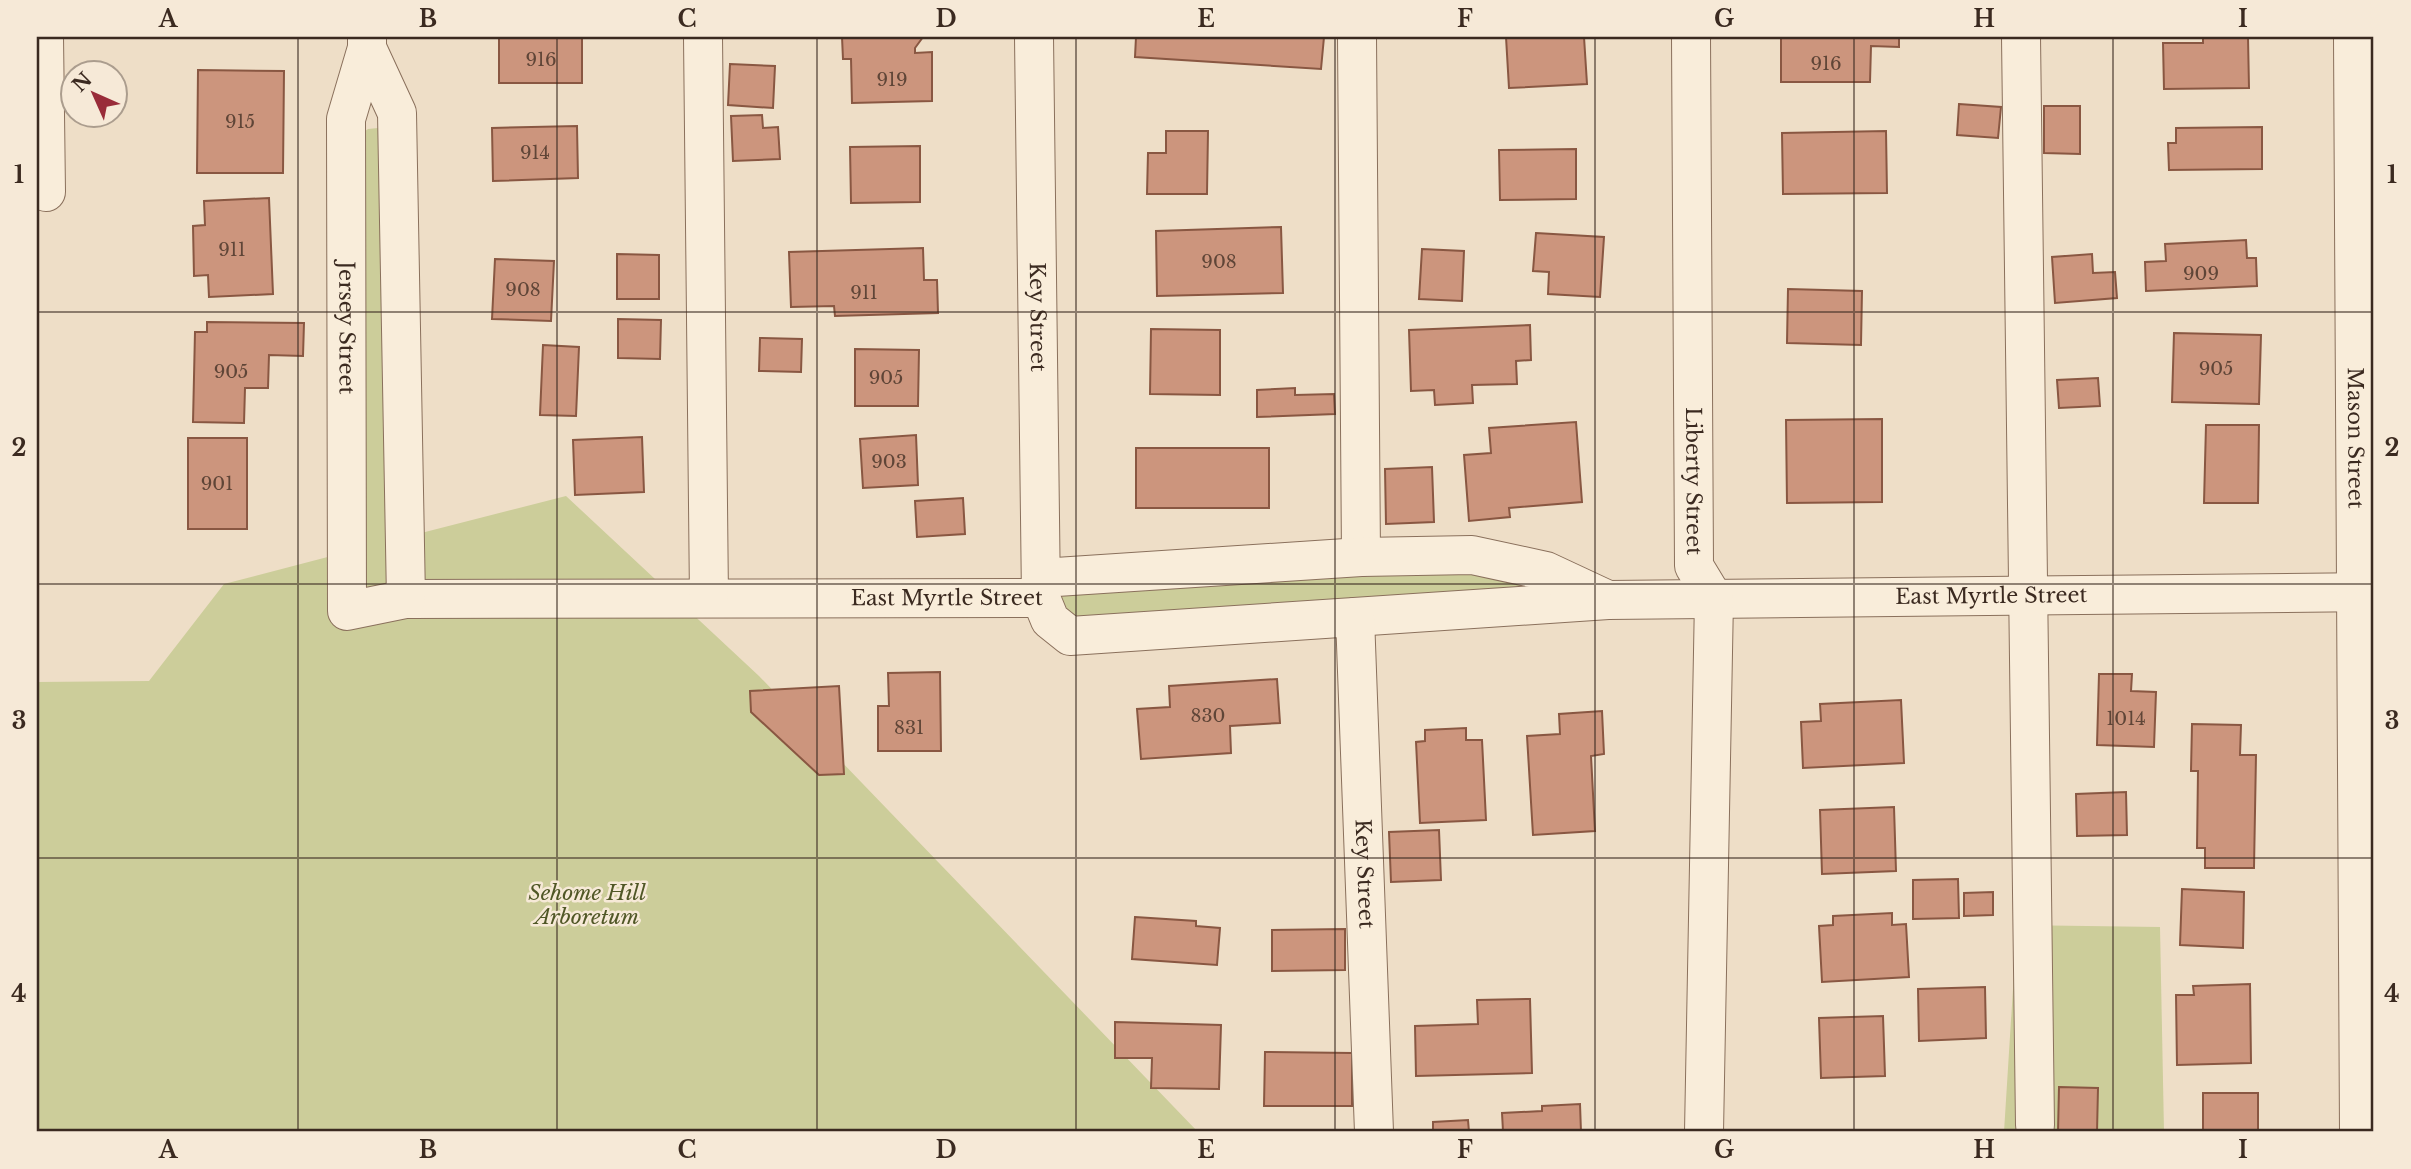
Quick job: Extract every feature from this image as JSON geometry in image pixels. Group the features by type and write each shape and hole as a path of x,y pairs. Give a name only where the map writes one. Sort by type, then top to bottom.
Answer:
{"street":[{"path":"44,37 46,192"},
{"path":"703,37 709,598"},
{"name":"Key Street","path":"1034,37 1041,588"},
{"path":"1357,37 1360,556"},
{"name":"Liberty Street","path":"1691,37 1694,566 1714,599"},
{"path":"2021,37 2035,1125"},
{"name":"Mason Street","path":"2353,37 2365,592 2359,1132"},
{"name":"Jersey Street","path":"367,42 397,113 406,599"},
{"name":"Jersey Street","path":"348,611 346,119 367,42"},
{"name":"East Myrtle Street","path":"348,611 406,599 709,598 1041,588 1360,556 1472,555 1546,571 1608,600"},
{"name":"East Myrtle Street","path":"1041,588 1050,620 1070,636 1608,600 2365,592"},
{"path":"1704,1132 1714,599"},
{"name":"Key Street","path":"1355,617 1374,1132"}],"green space":[{"name":"Sehome Hill Arboretum","path":"378,128 390,541 566,496 759,676 1198,1132 37,1132 37,682 149,681 224,584 362,548 357,137 368,129"},
{"path":"1433,564 1498,570 1536,592 1079,623 1054,610 1059,591"},
{"path":"2017,925 2160,927 2164,1132 2004,1132"}],"building":[{"path":"499,37 582,37 582,83 499,83"},
{"path":"842,37 923,37 915,48 915,53 932,52 932,101 852,103 851,59 843,59"},
{"path":"1136,37 1324,37 1321,69 1135,57"},
{"path":"1506,37 1584,37 1587,84 1509,88"},
{"path":"1781,37 1899,37 1899,47 1871,46 1870,82 1781,82"},
{"path":"2203,37 2248,37 2249,88 2164,89 2163,43 2203,43"},
{"path":"730,64 775,66 773,108 728,105"},
{"path":"198,70 284,71 283,173 197,173"},
{"path":"1959,104 2001,107 1998,138 1957,135"},
{"path":"2044,106 2080,106 2080,154 2044,153"},
{"path":"762,115 763,128 778,127 780,159 733,161 731,116"},
{"path":"577,126 578,178 493,181 492,128"},
{"path":"2262,127 2262,169 2169,170 2168,143 2176,143 2176,128"},
{"path":"1166,131 1208,131 1207,194 1147,194 1148,153 1166,153"},
{"path":"1886,131 1887,193 1783,194 1782,133"},
{"path":"920,146 920,202 851,203 850,147"},
{"path":"1576,149 1576,199 1500,200 1499,150"},
{"path":"269,198 273,294 209,297 208,275 194,276 193,226 205,225 204,201"},
{"path":"1281,227 1283,293 1157,296 1156,231"},
{"path":"1536,233 1604,237 1600,297 1548,294 1549,272 1533,271"},
{"path":"2246,240 2247,258 2256,258 2257,286 2146,291 2145,262 2166,261 2165,244"},
{"path":"923,248 924,280 937,280 938,313 835,316 834,306 791,307 789,252"},
{"path":"1422,249 1464,251 1462,301 1419,299"},
{"path":"617,254 659,255 659,299 617,299"},
{"path":"2092,254 2093,273 2115,272 2117,298 2055,303 2052,257"},
{"path":"495,259 554,261 551,321 492,319"},
{"path":"1788,289 1862,291 1861,345 1787,343"},
{"path":"618,319 661,320 660,359 618,358"},
{"path":"207,322 304,323 303,356 269,355 268,388 245,388 244,423 193,422 195,332 207,332"},
{"path":"1530,325 1531,360 1516,361 1517,384 1472,385 1473,403 1435,405 1434,390 1411,391 1409,330"},
{"path":"1151,329 1220,330 1220,395 1150,394"},
{"path":"2174,333 2261,335 2259,404 2172,402"},
{"path":"760,338 802,339 801,372 759,371"},
{"path":"543,345 579,347 576,416 540,415"},
{"path":"855,349 919,350 918,406 855,406"},
{"path":"2098,378 2100,406 2059,408 2057,380"},
{"path":"1295,388 1295,395 1334,394 1335,414 1257,417 1257,390"},
{"path":"1882,419 1882,502 1787,503 1786,420"},
{"path":"1576,422 1582,502 1509,508 1510,517 1469,521 1464,455 1491,453 1489,428"},
{"path":"2206,425 2259,425 2258,503 2204,503"},
{"path":"916,435 918,485 863,488 860,439"},
{"path":"642,437 644,492 575,495 573,440"},
{"path":"188,438 247,438 247,529 188,529"},
{"path":"1136,448 1269,448 1269,508 1136,508"},
{"path":"1432,467 1434,522 1386,524 1385,469"},
{"path":"963,498 965,534 917,537 915,501"},
{"path":"940,672 941,751 878,751 878,706 889,706 888,673"},
{"path":"2099,674 2132,674 2131,691 2156,692 2154,747 2097,745"},
{"path":"1277,679 1280,723 1230,726 1231,753 1141,759 1137,709 1170,707 1169,686"},
{"path":"839,686 844,774 819,775 751,712 750,691"},
{"path":"1901,700 1904,763 1803,768 1801,722 1821,721 1820,704"},
{"path":"1602,711 1604,754 1591,756 1595,831 1533,835 1527,736 1560,734 1559,714"},
{"path":"2192,724 2241,725 2240,755 2256,755 2254,868 2205,868 2205,848 2197,848 2198,771 2191,771"},
{"path":"1466,728 1466,740 1482,740 1486,820 1420,823 1416,742 1425,741 1425,730"},
{"path":"2126,792 2127,835 2077,836 2076,794"},
{"path":"1894,807 1896,871 1822,874 1820,810"},
{"path":"1439,830 1441,880 1391,882 1389,832"},
{"path":"1958,879 1959,918 1913,919 1913,880"},
{"path":"2182,889 2244,892 2243,948 2180,945"},
{"path":"1993,892 1993,915 1964,916 1964,893"},
{"path":"1892,913 1892,925 1906,924 1909,977 1822,982 1819,926 1833,925 1833,916"},
{"path":"1135,917 1196,921 1196,926 1220,928 1217,965 1132,959"},
{"path":"1345,929 1345,970 1272,971 1272,930"},
{"path":"2250,984 2251,1063 2177,1065 2176,995 2194,995 2193,986"},
{"path":"1985,987 1986,1038 1919,1041 1918,989"},
{"path":"1530,999 1532,1073 1416,1076 1415,1026 1478,1024 1477,1000"},
{"path":"1883,1016 1885,1076 1821,1078 1819,1018"},
{"path":"1115,1022 1221,1025 1219,1089 1151,1088 1152,1058 1115,1058"},
{"path":"1265,1052 1352,1053 1352,1106 1264,1106"},
{"path":"2059,1087 2098,1088 2097,1132 2058,1132"},
{"path":"2203,1093 2258,1093 2258,1132 2203,1132"},
{"path":"1580,1104 1581,1132 1470,1132 1503,1131 1502,1113 1542,1111 1542,1106"},
{"path":"1468,1120 1469,1132 1433,1132 1433,1122"}]}
